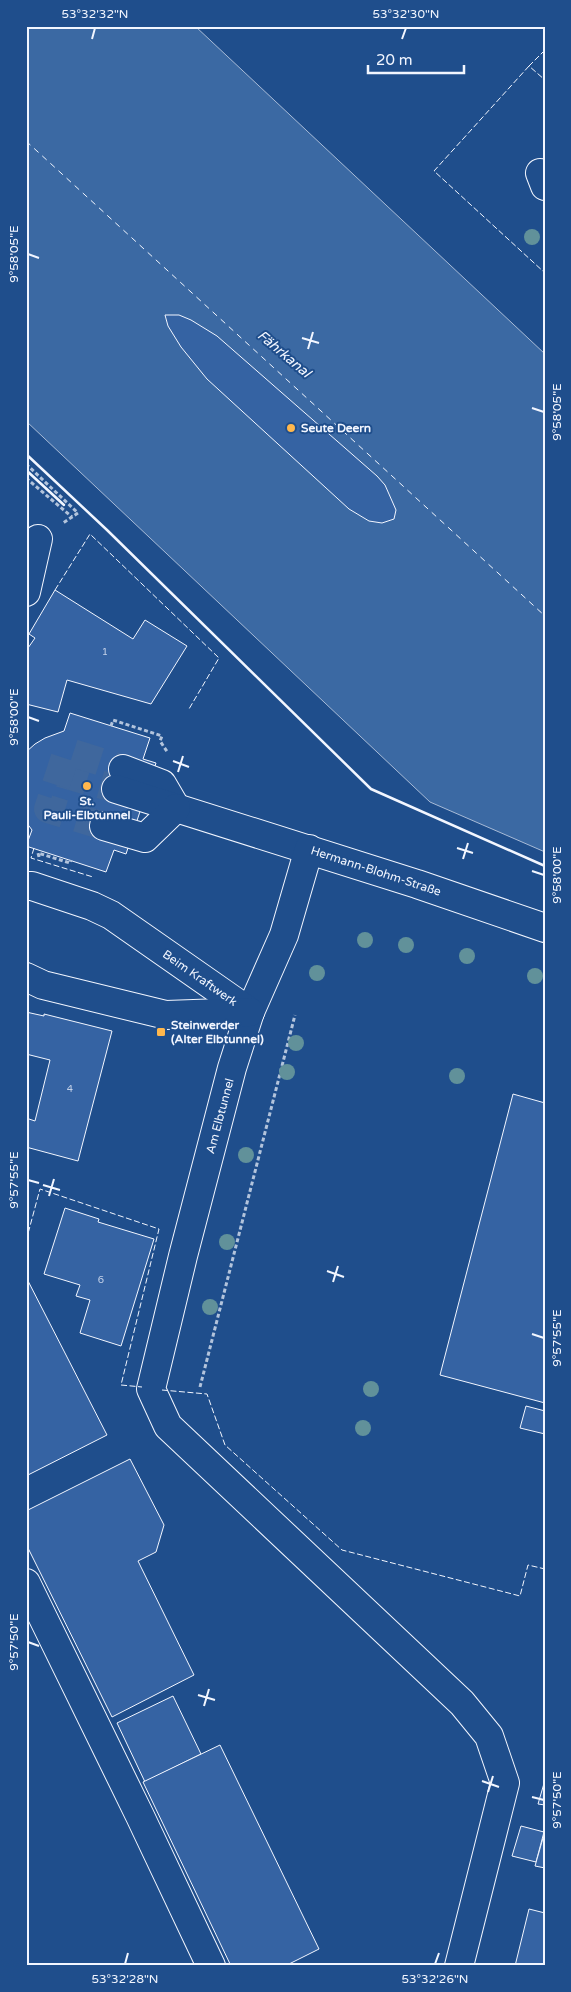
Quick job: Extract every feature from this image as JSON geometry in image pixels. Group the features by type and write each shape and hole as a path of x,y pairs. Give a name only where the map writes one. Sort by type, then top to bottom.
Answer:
{"street":[{"path":"26,592 38,539"},
{"path":"162,784 176,808 145,819 113,798 162,784"},
{"name":"Hermann-Blohm-Straße","path":"176,808 418,884 545,928"},
{"name":"Am Elbtunnel","path":"309,849 284,935 250,1012 232,1068 182,1256 152,1388 168,1426 462,1703 489,1736 505,1783 459,1966"},
{"name":"Beim Kraftwerk","path":"26,886 32,886 92,906 110,915 250,1012"},
{"name":"Beim Kraftwerk","path":"26,978 43,985 166,1015 250,1012"},
{"path":"26,1584 140,1816 210,1966"}],"path":[{"path":"26,464 78,513 72,517 26,478"},
{"path":"111,726 113,720"},
{"path":"200,1388 295,1015"}],"water":[{"name":"Fährkanal","path":"26,26 195,26 545,354 545,852 430,802 26,421"}],"building":[{"name":"Seute Deern","path":"165,315 179,315 217,336 377,476 385,485 396,510 394,519 382,523 369,521 349,509 207,379 181,347 168,326"},
{"path":"55,590 133,639 145,620 187,646 151,704 67,680 58,712 26,704 26,655 28,648 35,638 29,634"},
{"name":"St. Pauli-Elbtunnel","path":"70,713 150,738 143,759 156,763 126,854 114,850 106,872 26,846 32,830 26,822 26,752 45,738 64,731"},
{"path":"26,1012 44,1016 44,1014 112,1031 78,1161 26,1147 26,1118 35,1121 50,1060 26,1054"},
{"path":"513,1094 545,1103 545,1403 440,1375"},
{"path":"65,1208 99,1219 98,1222 154,1239 121,1346 80,1333 90,1300 76,1296 80,1285 44,1274"},
{"path":"26,1277 107,1435 26,1476"},
{"path":"526,1406 545,1411 545,1434 520,1428"},
{"path":"130,1459 164,1525 156,1552 138,1561 194,1675 112,1717 26,1544 26,1511"},
{"path":"173,1696 201,1754 145,1782 117,1723"},
{"path":"220,1745 319,1949 285,1966 231,1966 143,1782"},
{"path":"545,1780 545,1805 538,1804"},
{"path":"521,1826 544,1832 536,1862 512,1856"},
{"path":"545,1831 545,1868 535,1866"},
{"path":"529,1909 545,1913 545,1966 515,1966"}],"ferry route":[{"path":"26,141 545,616"}],"tunnel":[{"path":"104,826 48,809 67,751 123,769"},
{"path":"60,773 116,789"}],"fence":[{"path":"545,50 529,66 545,80"},
{"path":"529,66 434,171 545,273"},
{"path":"55,590 90,534 219,658 189,709"},
{"path":"34,848 31,858 93,877"},
{"path":"26,1241 40,1189 159,1229 121,1385 142,1387"},
{"path":"162,1390 207,1394 225,1445 342,1550 520,1596 528,1565 545,1569"}],"wall":[{"path":"26,454 107,530 371,789 545,866"},
{"path":"26,470 64,505"}],"place":[{"name":"Seute Deern","path":"291,428"},
{"name":"St. Pauli-Elbtunnel","path":"87,786"},
{"name":"Steinwerder (Alter Elbtunnel)","path":"161,1032"}]}
